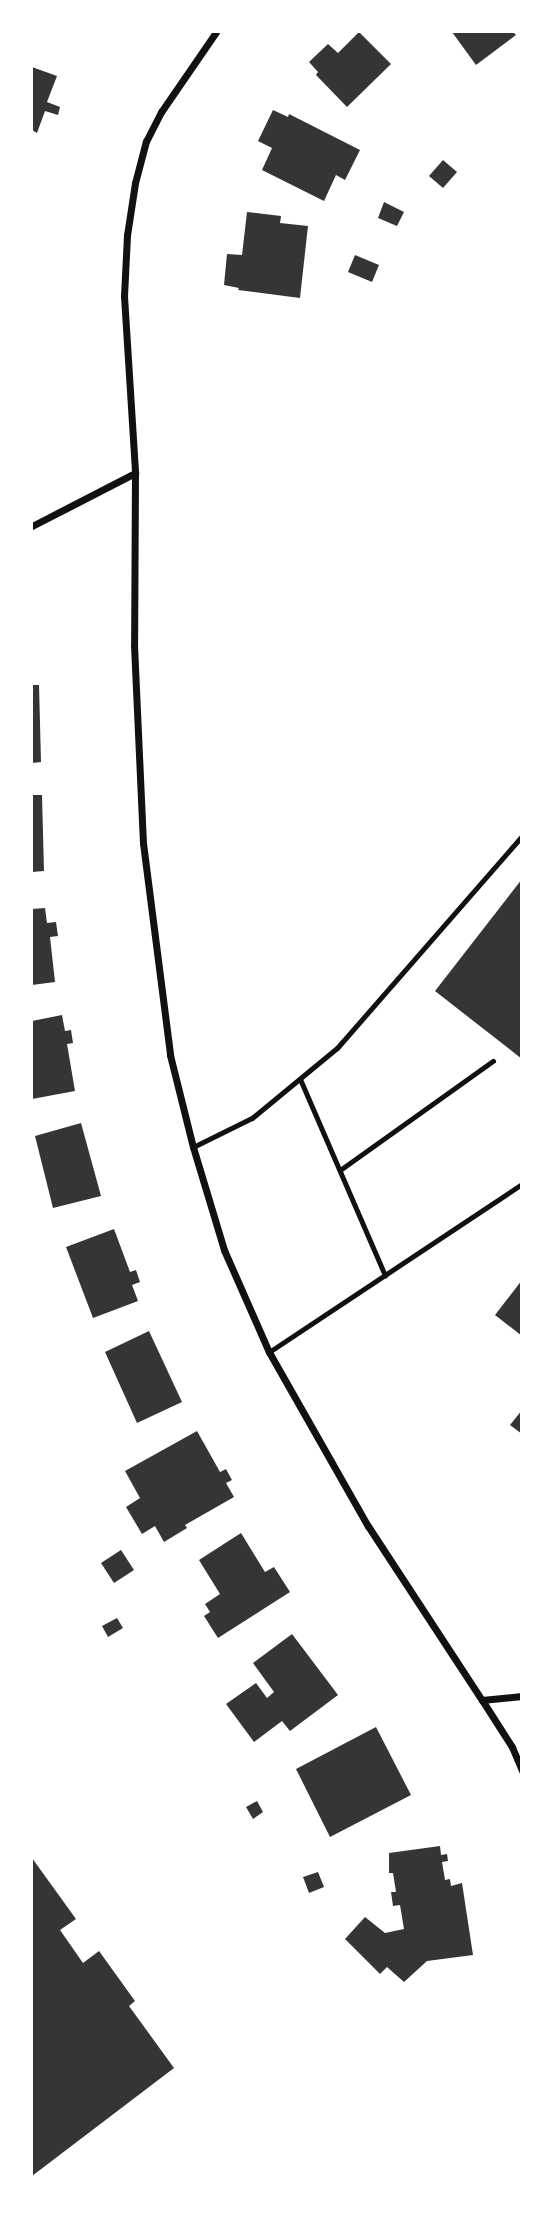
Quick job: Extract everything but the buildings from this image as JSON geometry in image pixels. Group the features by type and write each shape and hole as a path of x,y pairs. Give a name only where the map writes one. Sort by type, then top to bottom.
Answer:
{"street":[{"path":"216,32 161,112 146,141 135,183 127,235 124,296 135,473 134,645 144,843 170,1055 193,1147 224,1250 269,1352 369,1526 512,1747 522,1770"},
{"path":"32,526 135,473"},
{"path":"482,1700 522,1696"}],"lane":[{"path":"193,1147 253,1118 337,1048 522,836"},
{"path":"340,1170 493,1061"},
{"path":"300,1079 385,1275"},
{"path":"269,1352 522,1184"}]}
